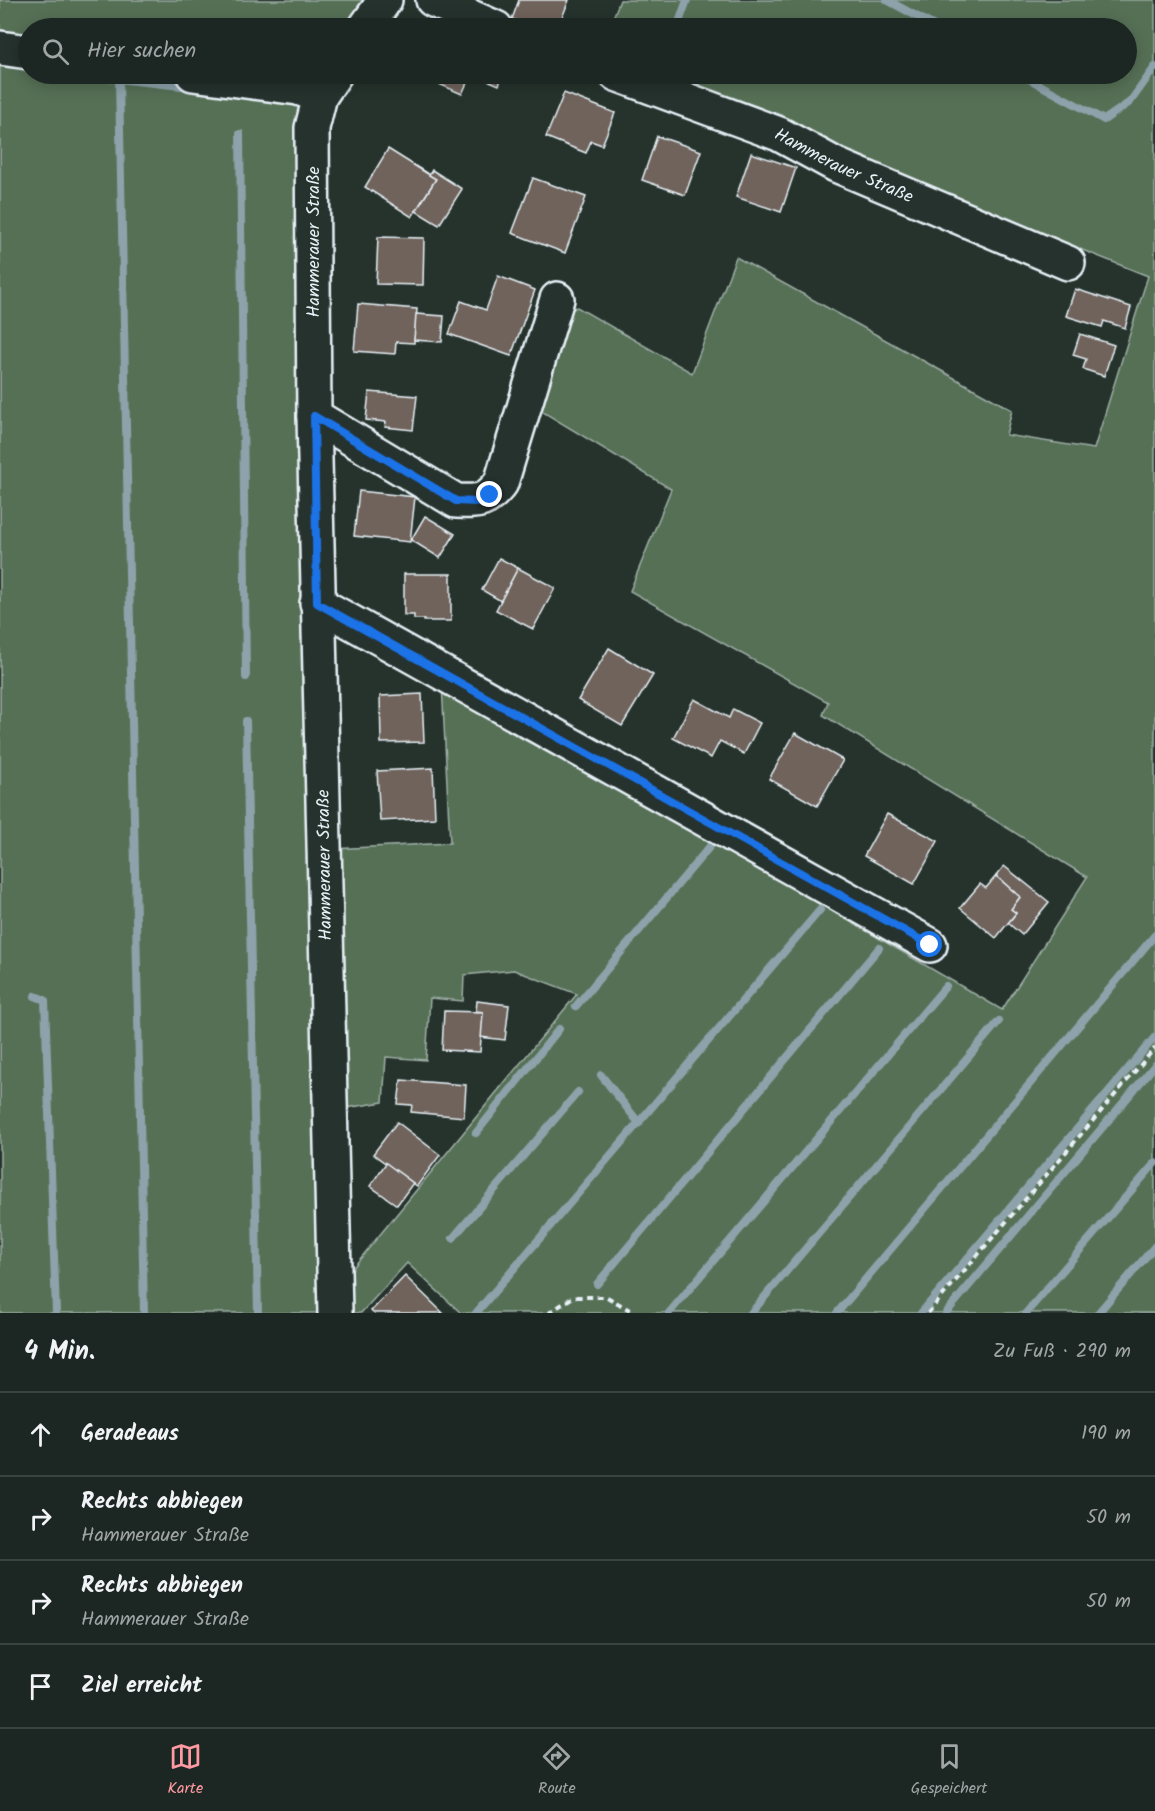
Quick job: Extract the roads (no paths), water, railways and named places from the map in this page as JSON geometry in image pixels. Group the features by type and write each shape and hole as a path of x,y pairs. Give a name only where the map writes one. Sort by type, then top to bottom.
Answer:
{"street":[{"path":"372,18 385,0"},
{"path":"433,0 474,18"},
{"path":"0,48 18,51"},
{"path":"274,84 298,87 327,85"},
{"name":"Hammerauer Straße","path":"643,84 779,134 836,165 1068,263"},
{"name":"Hammerauer Straße","path":"327,85 312,128 317,603 335,1313"},
{"path":"314,416 456,501 477,502 490,495 501,483 557,299"},
{"path":"317,603 930,945"}],"waterway":[{"path":"681,18 687,0"},
{"path":"887,0 920,18"},
{"path":"1038,84 1104,120 1130,102 1155,67"},
{"path":"119,84 144,1313"},
{"path":"163,84 190,87"},
{"path":"240,134 246,677"},
{"path":"246,721 258,1313"},
{"path":"576,1006 711,845"},
{"path":"476,1313 820,910"},
{"path":"837,1313 1155,935"},
{"path":"597,1284 879,948"},
{"path":"669,1313 946,986"},
{"path":"35,996 45,1000 56,1313"},
{"path":"751,1313 999,1021"},
{"path":"476,1133 559,1029"},
{"path":"921,1313 1155,1037"},
{"path":"946,1313 1155,1065"},
{"path":"601,1075 639,1123"},
{"path":"453,1238 578,1092"},
{"path":"1026,1313 1155,1163"},
{"path":"1098,1313 1155,1246"}]}
